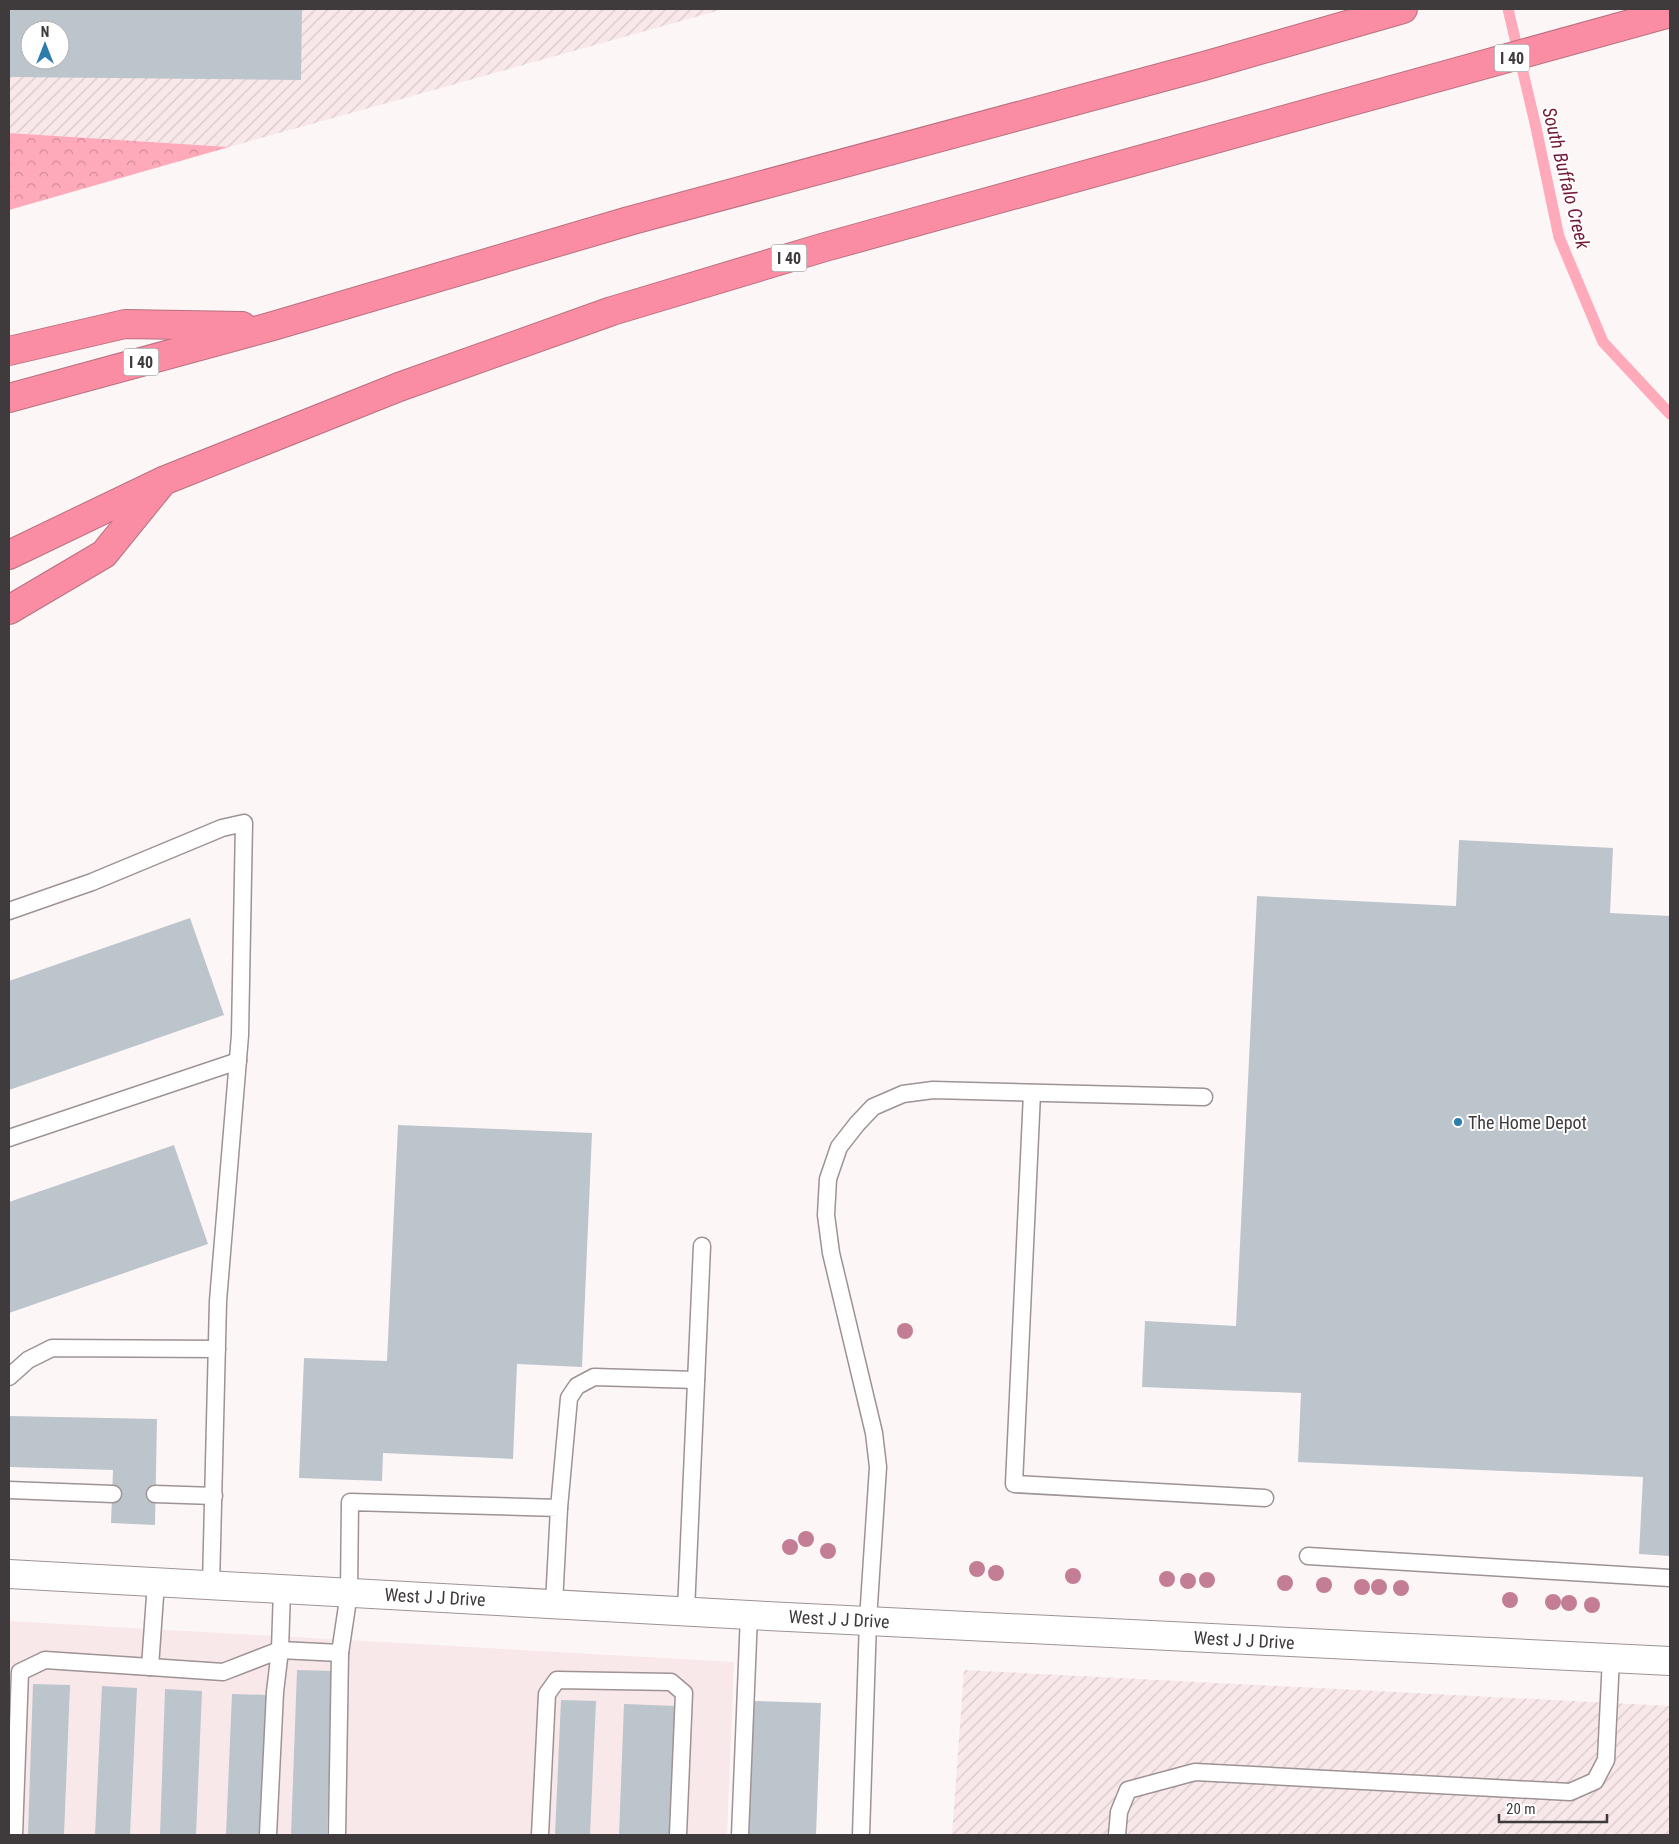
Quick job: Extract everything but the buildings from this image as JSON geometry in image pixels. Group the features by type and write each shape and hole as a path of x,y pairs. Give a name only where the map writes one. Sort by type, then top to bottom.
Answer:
{"highway":[{"name":"I 40","path":"9,398 273,326 629,222 1204,66 1403,9"},
{"name":"I 40","path":"9,554 163,481 399,387 612,311 825,247 1670,13"},
{"path":"9,351 125,324 273,326"},
{"path":"9,610 104,554 163,481"}],"street":[{"name":"West J J Drive","path":"9,1574 749,1615 1670,1661"}],"lane":[{"path":"9,911 92,882 222,828 244,822 240,1035 218,1301 211,1585"},
{"path":"9,1138 238,1062"},
{"path":"861,1835 868,1620 878,1467 874,1433 831,1253 826,1215 828,1179 839,1147 873,1107 903,1094 933,1090 1204,1097"},
{"path":"1032,1092 1014,1484 1265,1498"},
{"path":"686,1611 702,1246"},
{"path":"9,1377 28,1360 52,1348 217,1349"},
{"path":"554,1604 559,1508 569,1398 577,1386 594,1377 696,1380"},
{"path":"9,1490 113,1494"},
{"path":"155,1494 214,1496"},
{"path":"338,1835 340,1653 349,1593 350,1502 559,1508"},
{"path":"1308,1556 1670,1578"},
{"path":"150,1667 156,1582"},
{"path":"268,1835 282,1589"},
{"path":"740,1835 749,1615"},
{"path":"14,1835 20,1672 45,1660 223,1672 280,1650 340,1653"},
{"path":"1118,1835 1119,1812 1128,1790 1195,1772 1570,1792 1595,1781 1606,1760 1611,1658"},
{"path":"540,1835 547,1694 557,1680 670,1682 684,1693 678,1835"}],"shaded area":[{"path":"9,9 724,9 229,147 9,133"},
{"path":"9,1621 734,1662 727,1835 9,1835"},
{"path":"964,1670 1670,1706 1670,1835 952,1835"}],"green space":[{"path":"9,133 229,147 9,210"}],"waterway":[{"name":"South Buffalo Creek","path":"1508,9 1559,237 1603,342 1670,414"}],"place":[{"name":"The Home Depot","path":"1458,1122"}]}
